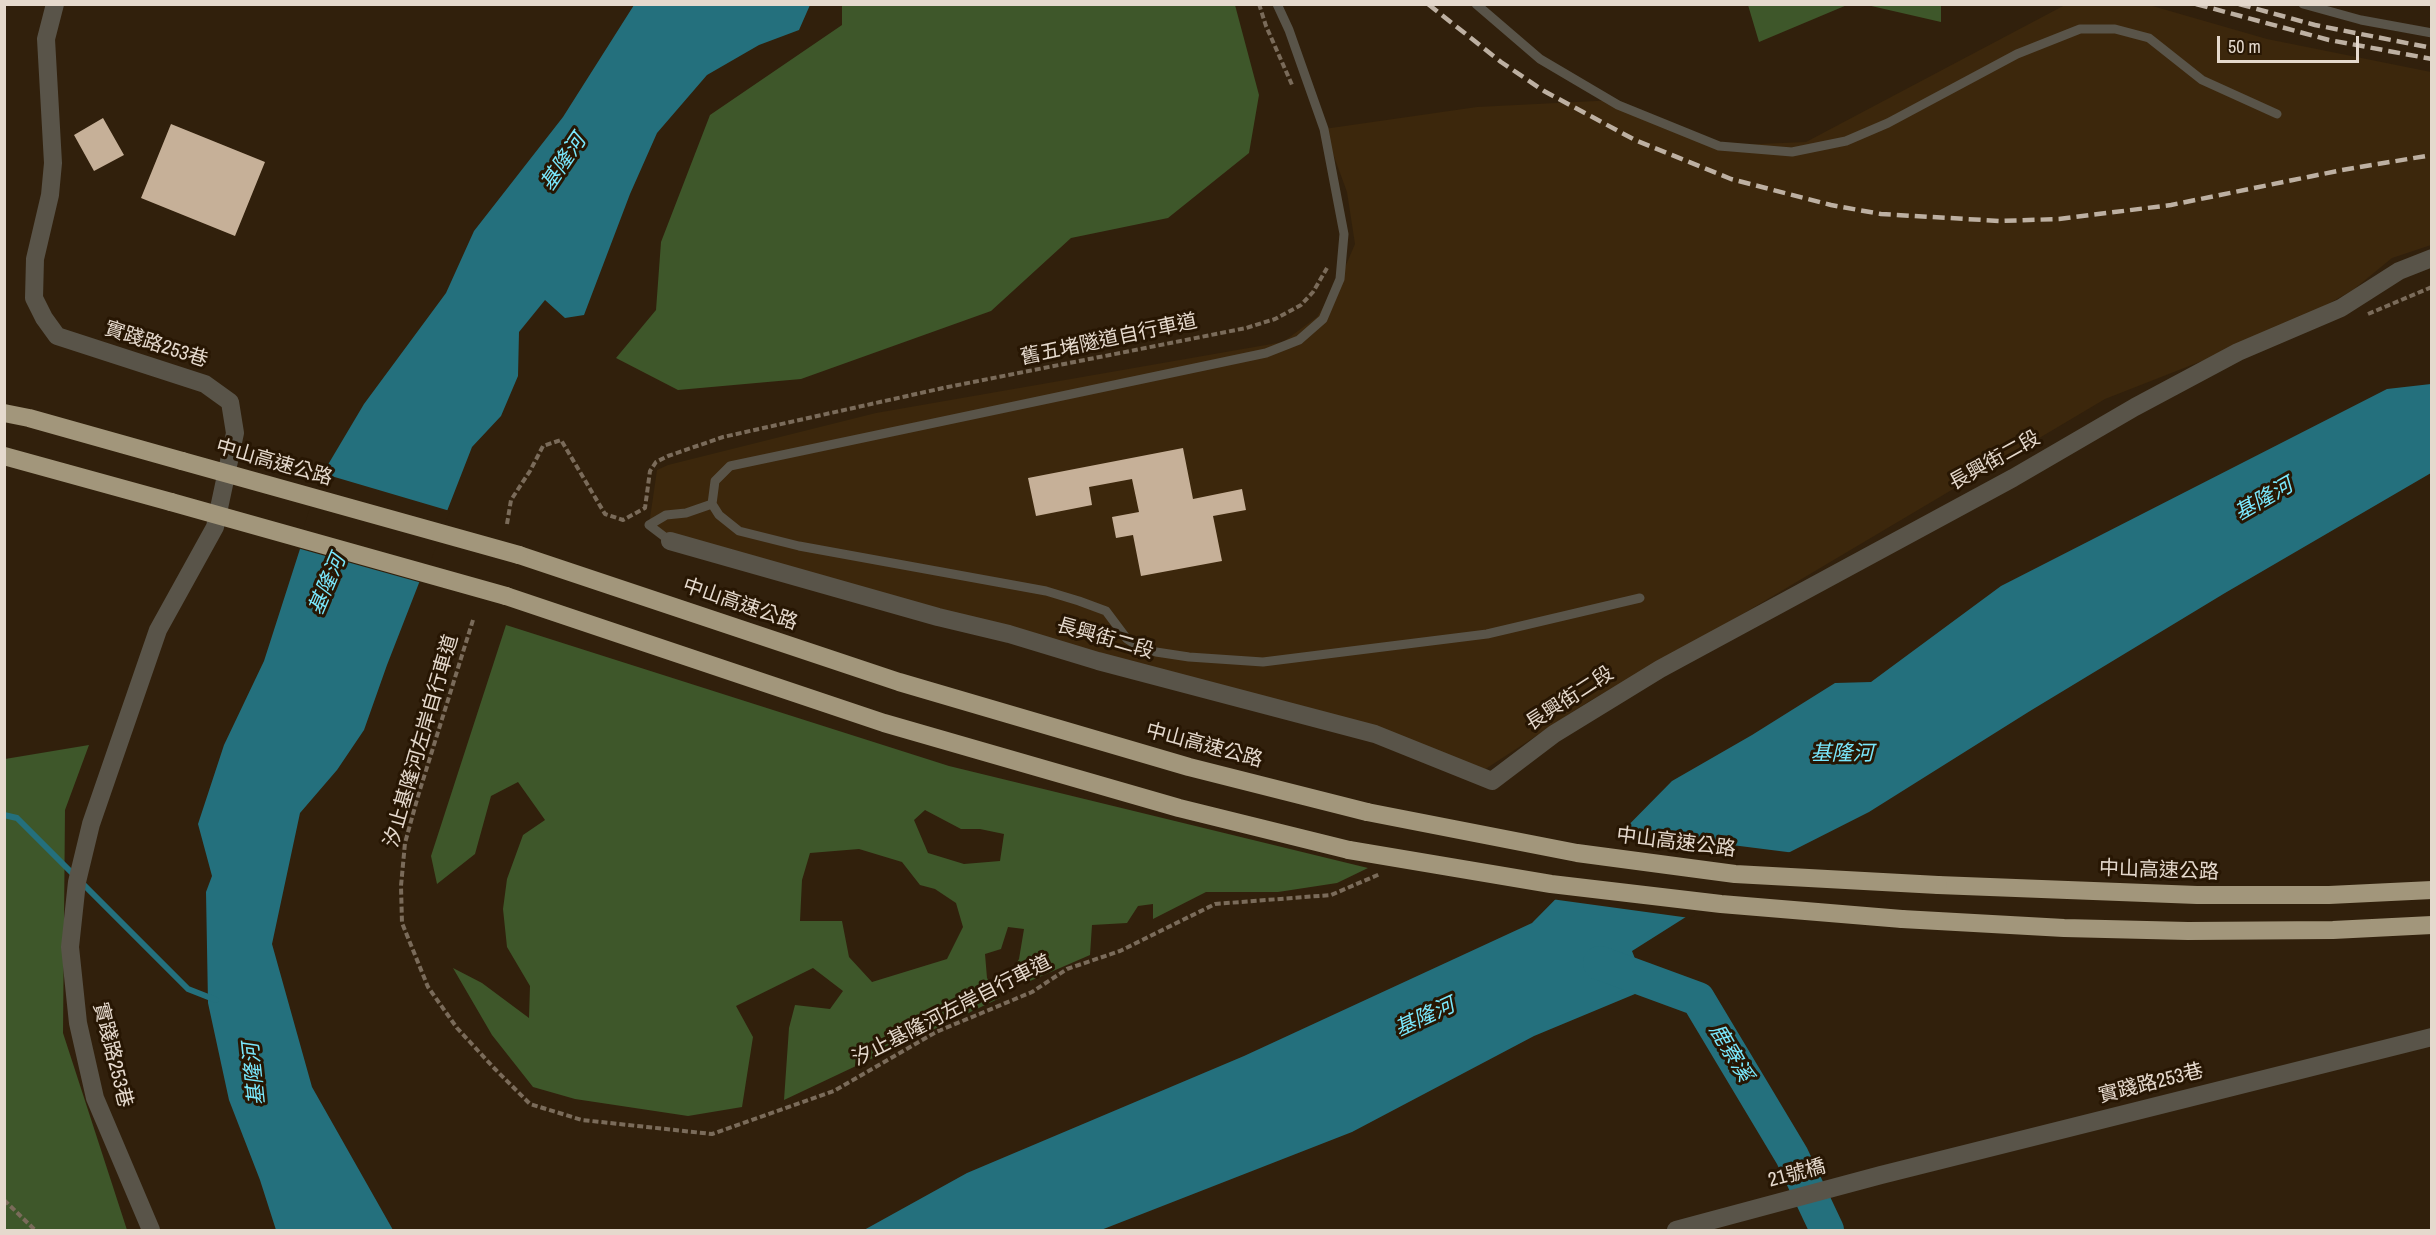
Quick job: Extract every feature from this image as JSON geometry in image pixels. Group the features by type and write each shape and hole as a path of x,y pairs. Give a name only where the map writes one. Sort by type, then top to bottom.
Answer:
{"highway":[{"name":"中山高速公路","path":"4,412 519,555 900,682 1189,767 1367,812 1577,853 1724,872 1938,885 2197,895 2329,895 2432,890"},
{"path":"4,456 506,596 884,723 1179,808 1349,849 1551,884 1721,904 1902,919 2064,928 2188,931 2333,930 2432,925"}],"street":[{"name":"實踐路253巷","path":"55,4 46,39 53,163 50,195 35,259 34,298 44,318 57,336 205,384 230,402 235,433 215,527 158,630 91,824 79,873 70,947 78,1023 95,1098 151,1230"},
{"name":"長興街二段","path":"670,541 938,617 1009,634 1098,662 1375,734 1492,781 1554,734 1660,669 2013,478 2135,407 2238,352 2341,308 2399,271 2432,258"},
{"name":"實踐路253巷","path":"1881,1175 2432,1037"},
{"name":"21號橋","path":"1677,1230 1881,1175"}],"lane":[{"path":"1277,4 1289,30 1324,129 1344,234 1340,279 1323,320 1299,340 1266,353 730,466 715,481 712,504 719,515 739,531 799,546 1046,591 1080,601 1106,611 1127,639 1138,646 1156,652 1190,657 1263,662 1487,634 1640,598"},
{"path":"1476,4 1540,59 1618,105 1719,146 1792,152 1846,141 1888,123 2017,54 2080,29 2115,29 2149,38 2202,80 2277,114"},
{"path":"2303,4 2361,21 2432,33"},
{"path":"670,541 650,525 666,515 686,513 712,504"}],"path":[{"path":"1259,4 1295,93"},
{"name":"舊五堵隧道自行車道","path":"507,524 511,500 543,446 561,440 605,514 623,520 645,508 650,471 656,462 668,456 723,436 942,388 1246,328 1275,319 1301,305 1313,292 1326,269 1329,258"},
{"name":"汐止基隆河左岸自行車道","path":"473,620 405,843 401,886 402,923 428,987 457,1028 530,1104 582,1120 712,1134 834,1091 936,1032 1032,992 1067,969 1120,951 1215,904 1331,895 1381,873"},
{"path":"4,1200 35,1230"}],"shaded area":[{"path":"2065,5 2149,5 2267,39 2431,72 2431,245 2392,258 2353,290 2281,330 2105,399 1719,628 1588,702 1484,770 668,549 649,525 657,470 668,465 876,413 1283,342 1317,317 1340,279 1355,244 1347,192 1324,129 1477,107 1616,100 1712,146 1806,142"}],"green space":[{"path":"1748,4 1847,5 1759,42"},
{"path":"842,5 1235,5 1259,95 1249,153 1168,218 1071,238 991,311 801,379 678,390 616,358 656,310 661,242 710,115 842,25"},
{"path":"1867,5 1941,5 1941,22"},
{"path":"506,625 949,766 1368,868 1337,883 1278,892 1206,892 1153,919 1153,904 1138,906 1127,923 1092,925 1090,955 1030,981 1012,971 1019,959 1024,929 1008,927 1001,949 985,954 987,978 1000,998 784,1100 789,1028 795,1005 830,1009 843,991 813,968 736,1006 753,1037 742,1107 688,1116 575,1099 533,1087 492,1035 453,968 482,983 529,1018 530,986 507,947 503,909 507,879 523,835 545,820 518,782 491,796 475,854 437,884 431,856","holes":["925,810 961,829 980,829 1004,834 1000,861 964,864 928,853 914,820","859,849 902,862 920,885 935,889 956,903 963,927 947,959 872,982 849,957 842,921 800,921 802,880 810,853"]},
{"path":"89,745 65,810 63,1033 127,1230 5,1230 5,759"}],"water":[{"name":"基隆河","path":"634,5 810,5 799,30 759,45 707,75 657,133 630,194 584,315 565,318 545,300 519,332 518,376 501,416 472,447 364,730 337,770 300,813 272,944 312,1087 393,1230 276,1230 260,1180 229,1100 208,1003 206,892 212,876 198,824 224,745 264,661 326,468 364,404 446,293 474,231 563,117"},
{"name":"基隆河","path":"2431,384 2431,473 2225,593 1869,812 1784,855 1632,951 1647,989 1534,1036 1352,1132 1101,1230 864,1230 967,1173 1244,1056 1532,923 1672,781 1835,683 1871,682 2001,586 2387,389"}],"pier":[{"path":"321,473 450,511 422,583 297,548"},
{"path":"1619,830 1795,853 1690,918 1551,899"}],"building":[{"path":"103,118 124,155 94,171 74,135"},
{"path":"171,124 265,162 235,236 141,198"},
{"path":"1183,448 1193,499 1242,489 1246,510 1213,516 1222,561 1141,576 1133,535 1116,538 1112,517 1139,512 1132,479 1089,487 1092,505 1036,516 1028,478"}],"waterway":[{"path":"4,815 17,818 188,989 216,1000"},
{"name":"鹿寮溪","path":"1600,963 1698,999 1792,1156 1827,1230"}],"railway":[{"path":"1428,4 1501,62 1544,91 1635,140 1731,179 1831,205 1881,214 2000,221 2059,219 2171,205 2342,170 2432,155"},
{"path":"2196,4 2329,40 2432,59"},
{"path":"2239,4 2315,25 2432,48"}]}
